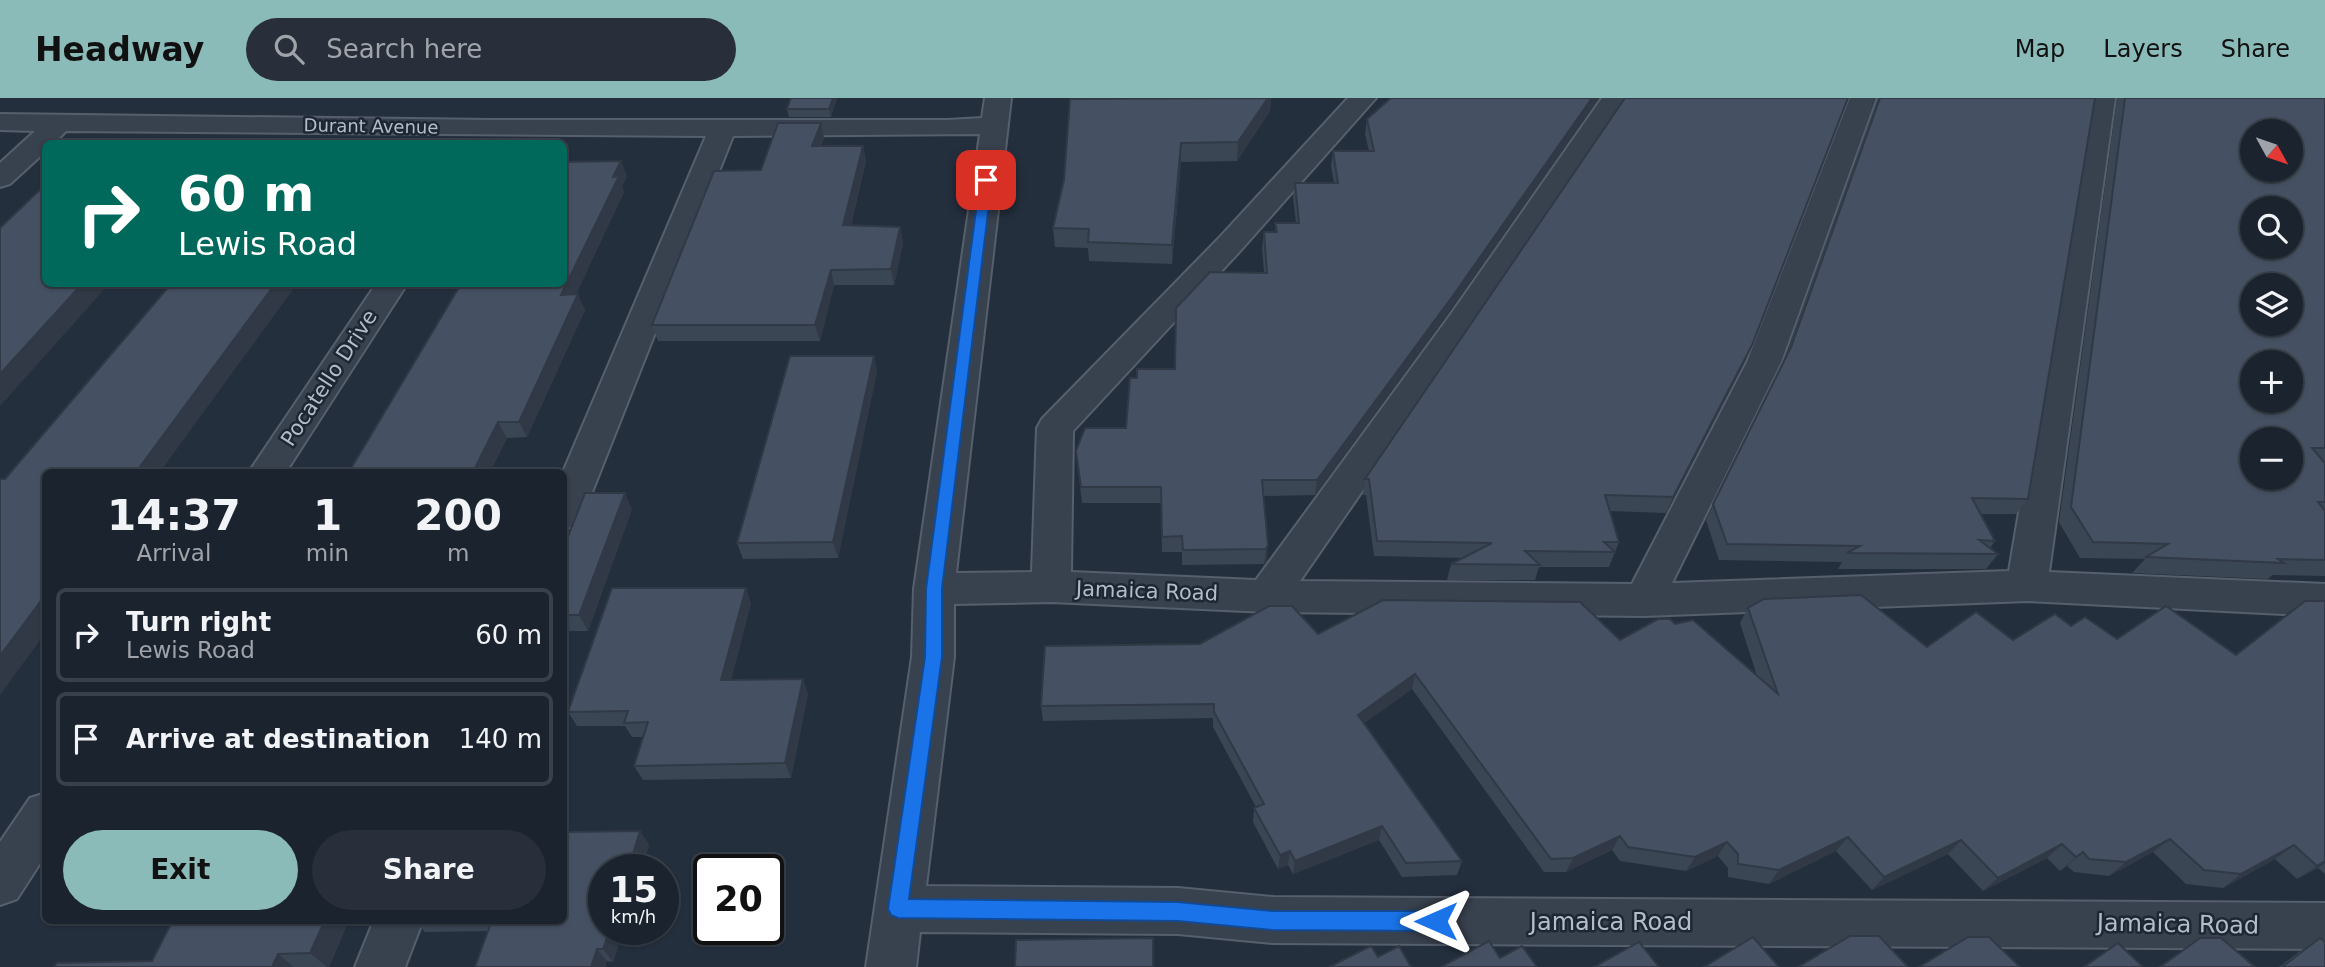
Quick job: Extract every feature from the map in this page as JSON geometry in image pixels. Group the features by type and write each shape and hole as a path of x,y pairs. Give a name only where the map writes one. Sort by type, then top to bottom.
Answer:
{"street":[{"path":"1051,587 1055,428 1221,254 1363,98"},
{"path":"1268,596 1463,321 1615,98"},
{"path":"1644,600 1764,362 1863,98"},
{"path":"2027,586 2102,98"},
{"path":"891,967 933,657 934,589 996,112"},
{"name":"Durant Avenue","path":"0,122 487,136 723,128 948,128 996,112"},
{"path":"0,178 60,122"},
{"path":"567,508 723,128"},
{"name":"Pocatello Drive","path":"269,469 389,287"},
{"name":"Jamaica Road","path":"934,589 1051,587 1268,596 1644,600 2027,586 2325,600"},
{"path":"0,883 42,819"},
{"name":"Jamaica Road","path":"898,909 1178,911 1287,920 2325,926"},
{"path":"380,967 397,924"}],"building":[{"path":"791,98 833,98 829,109 787,109"},
{"path":"1268,98 1238,142 1181,143 1172,245 1088,242 1089,229 1053,228 1064,180 1070,99"},
{"path":"1391,98 1592,98 1452,297 1317,480 1262,480 1268,545 1266,549 1183,550 1182,536 1162,537 1161,487 1081,487 1076,451 1085,428 1126,428 1130,378 1137,378 1137,369 1175,369 1176,308 1210,272 1267,273 1264,232 1277,232 1275,223 1299,223 1295,183 1338,183 1333,151 1374,151 1367,119"},
{"path":"1625,98 1848,98 1752,345 1673,497 1605,495 1619,542 1604,542 1615,552 1525,551 1540,565 1451,564 1492,543 1377,541 1369,479 1365,479"},
{"path":"1880,98 2095,98 2028,499 1972,498 1995,541 1979,540 1998,554 1847,553 1860,546 1727,544 1713,504 1791,347"},
{"path":"2125,98 2325,98 2325,448 2312,448 2325,463 2325,502 2318,502 2325,511 2325,560 2278,559 2284,563 2146,557 2168,544 2093,542 2071,507"},
{"path":"778,123 821,123 812,146 863,146 843,225 900,227 891,269 831,270 815,325 652,325 714,171 761,170"},
{"path":"621,161 613,177 619,176 567,283 567,162"},
{"path":"42,188 42,287 79,287 0,374 0,228"},
{"path":"168,287 273,287 138,469 42,469 42,599 0,656 0,479 5,479"},
{"path":"459,287 565,287 561,295 578,294 519,422 498,422 474,469 351,469"},
{"path":"790,356 874,356 833,542 737,543"},
{"path":"585,493 625,493 579,615 567,615 567,539"},
{"path":"612,588 746,588 721,680 803,679 785,763 634,766 648,722 624,723 628,711 568,712"},
{"path":"1861,595 1927,647 1976,612 2013,640 2055,614 2071,626 2085,617 2117,639 2166,606 2236,655 2305,601 2325,601 2325,861 2317,866 2294,845 2241,874 2204,870 2170,839 2126,862 2089,859 2083,852 2076,857 2062,844 1998,878 1961,840 1884,877 1848,837 1779,870 1738,864 1738,854 1727,842 1695,857 1628,847 1620,836 1573,858 1551,859 1415,674 1358,715 1462,861 1406,863 1382,826 1295,861 1290,851 1280,855 1254,808 1264,804 1214,712 1214,704 1041,706 1045,646 1200,644 1269,606 1292,606 1318,634 1383,600 1580,602 1620,640 1658,619 1670,619 1675,624 1693,620 1778,694 1748,608 1764,599"},
{"path":"640,831 633,854 588,854 588,945 604,945 603,949 597,949 591,967 475,967 491,924 567,924 567,832"},
{"path":"171,924 323,924 310,953 278,954 272,967 54,967 57,963 152,961"},
{"path":"1850,936 1879,936 1908,967 1798,967"},
{"path":"1753,937 1779,967 1704,967"},
{"path":"1968,937 1989,937 2020,967 1919,967"},
{"path":"1153,938 1153,967 1015,967 1016,940"},
{"path":"2200,938 2221,938 2255,967 2160,967"},
{"path":"2320,938 2325,942 2325,967 2282,967"},
{"path":"1489,941 1500,958 1522,946 1537,967 1441,967"},
{"path":"1639,942 1659,967 1594,967"},
{"path":"2118,943 2143,967 2084,967"},
{"path":"1371,946 1378,957 1399,946 1411,967 1329,967"}],"route":[{"path":"986,180 934,589 933,657 898,909 1178,911 1273,920 1436,921"}]}
